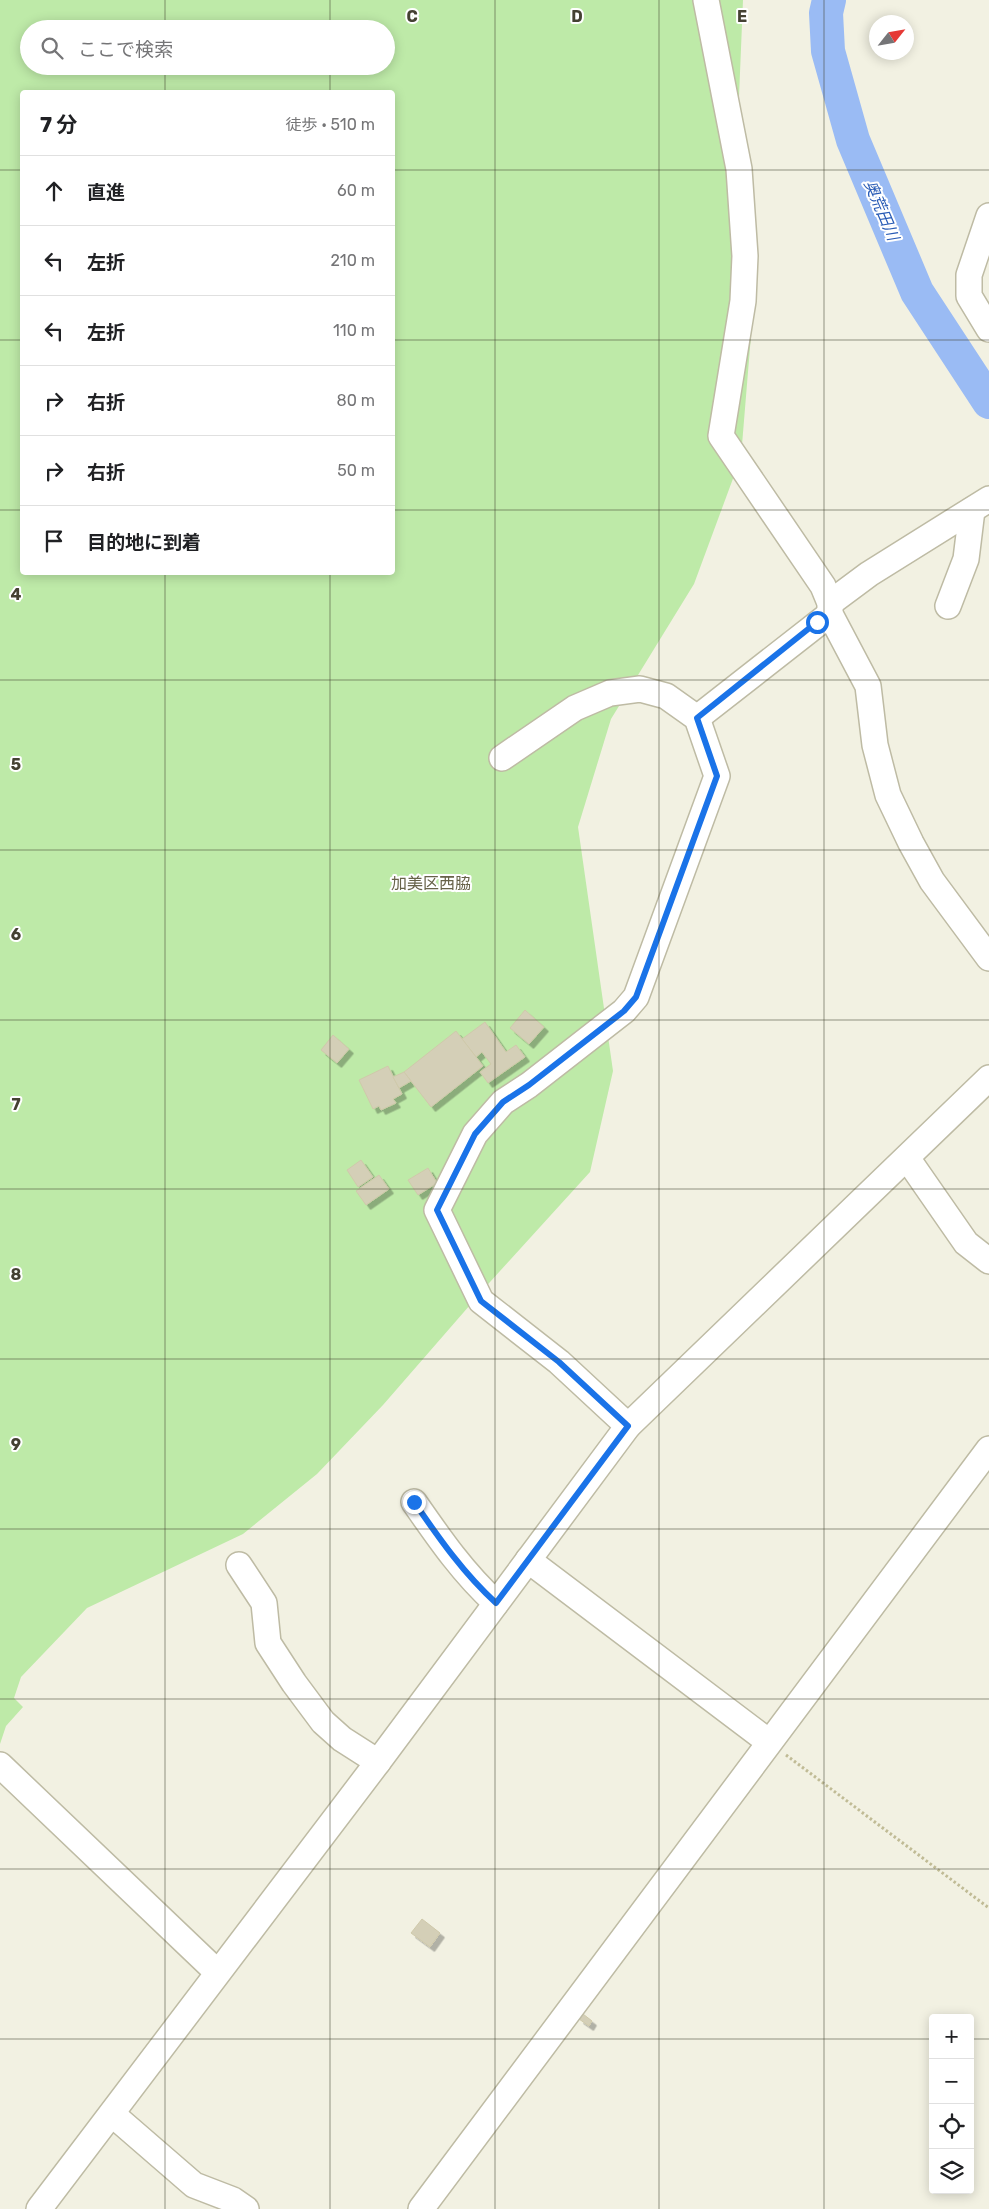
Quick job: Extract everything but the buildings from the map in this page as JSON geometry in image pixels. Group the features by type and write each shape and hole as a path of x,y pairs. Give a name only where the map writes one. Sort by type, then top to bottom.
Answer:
{"street":[{"path":"706,0 738,169 745,256 744,301 721,436 823,586 830,609 868,686 875,745 888,795 932,881 989,958"},
{"path":"989,216 969,275 968,296 989,329"},
{"path":"697,718 830,609 869,574 981,504"},
{"path":"948,606 966,559 981,504"},
{"path":"502,758 575,708 610,693 640,689 666,696 697,718 717,776 636,997 624,1011 529,1085 503,1102 475,1134 437,1210 481,1301 559,1362 628,1426"},
{"path":"39,2209 378,1762 628,1426 989,1078"},
{"path":"907,1158 966,1243 989,1261"},
{"path":"422,2209 989,1449"},
{"path":"414,1502 452,1558 477,1586 496,1603"},
{"path":"528,1560 769,1742"},
{"path":"239,1565 264,1603 268,1643 294,1683 323,1722 342,1739 378,1762"},
{"path":"0,1764 217,1972"},
{"path":"112,2114 194,2186 234,2200 246,2209"}],"path":[{"path":"769,1742 989,1908"}],"green space":[{"path":"0,0 743,0 738,121 755,287 741,457 694,584 611,719 578,827 613,1071 590,1172 490,1282 383,1405 317,1474 243,1534 87,1608 21,1677 14,1698 23,1707 6,1726 0,1744"}],"waterway":[{"name":"奥荒田川","path":"829,0 826,13 828,51 853,140 917,292 989,402"}],"district":[{"name":"加美区西脇","path":"431,883"}],"route":[{"path":"414,1502 452,1558 477,1586 496,1603 628,1426 559,1362 481,1301 437,1210 475,1134 503,1102 529,1085 624,1011 636,997 717,776 697,718 817,622"}]}
